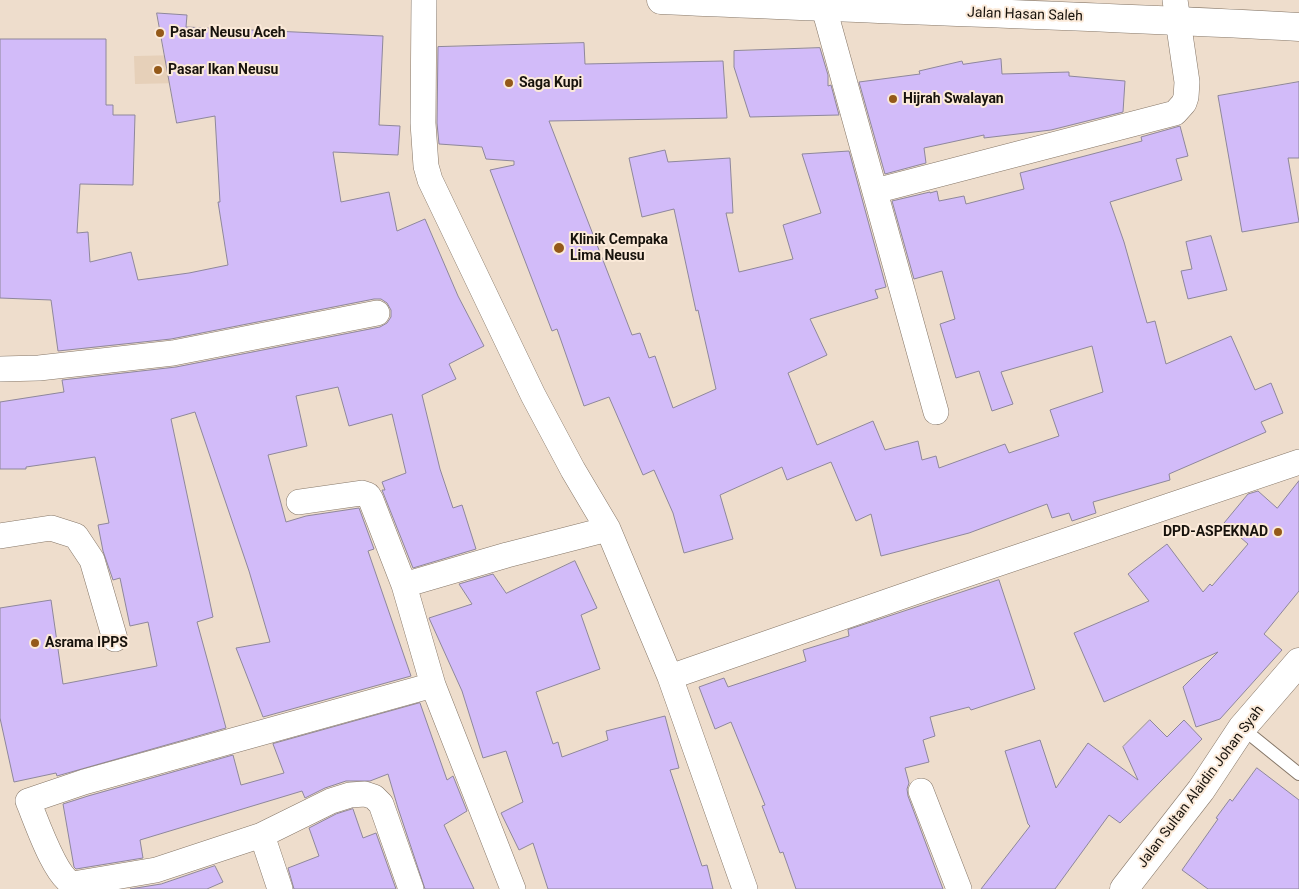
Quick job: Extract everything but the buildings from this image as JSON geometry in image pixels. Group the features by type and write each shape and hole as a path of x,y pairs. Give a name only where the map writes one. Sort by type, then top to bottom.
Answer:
{"street":[{"path":"424,0 423,123 426,166 430,180 533,396 573,470 608,529 670,677 745,889"},
{"name":"Jalan Hasan Saleh","path":"661,0 810,5 1177,10 1299,27"},
{"path":"810,5 875,191 936,412"},
{"path":"875,191 1175,113 1184,103 1187,82 1177,10"},
{"path":"0,369 39,368 173,353 376,313"},
{"path":"670,677 1299,462"},
{"path":"299,502 352,493 368,495 404,586 433,685 513,889"},
{"path":"0,536 51,528 76,536 92,560 114,639"},
{"path":"404,586 507,555 608,529"},
{"name":"Jalan Sultan Alaidin Johan Syah","path":"1124,889 1201,790 1242,728 1299,662"},
{"path":"412,889 381,804 374,797 365,794 350,795 331,801 262,835 156,870 73,884 56,868 28,802 84,782 433,685"},
{"path":"921,791 959,889"},
{"path":"262,835 280,889"}],"lane":[{"path":"1242,728 1299,774"}],"shaded area":[{"name":"Pasar Ikan Neusu","path":"181,55 181,83 135,84 134,56"}],"place":[{"name":"Pasar Neusu Aceh","path":"160,33"},
{"name":"Pasar Ikan Neusu","path":"158,70"},
{"name":"Saga Kupi","path":"509,83"},
{"name":"Hijrah Swalayan","path":"893,99"},
{"name":"Klinik Cempaka Lima Neusu","path":"559,248"},
{"name":"DPD-ASPEKNAD","path":"1278,532"},
{"name":"Asrama IPPS","path":"35,643"}]}
